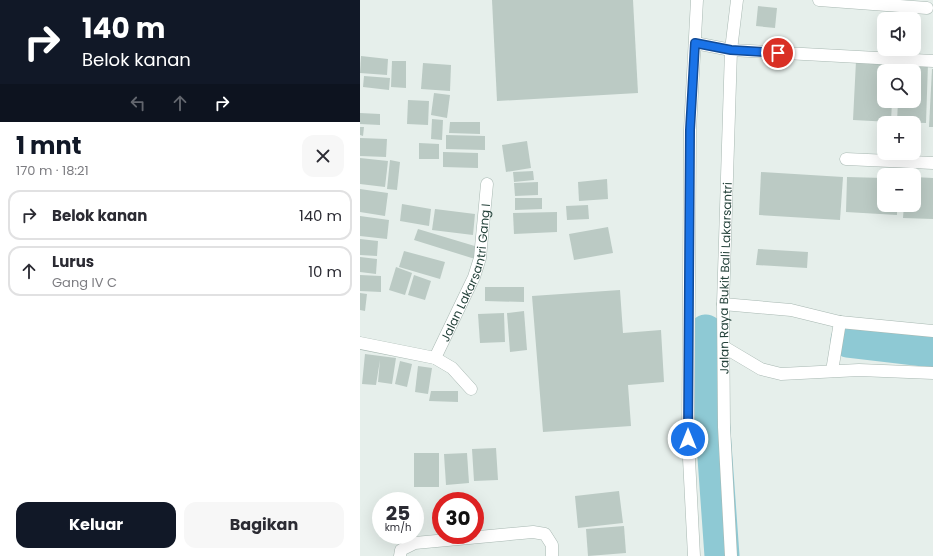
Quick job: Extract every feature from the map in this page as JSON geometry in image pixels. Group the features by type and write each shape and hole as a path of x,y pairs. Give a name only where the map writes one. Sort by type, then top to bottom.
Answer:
{"street":[{"path":"694,556 688,439 690,130 697,0"},
{"name":"Jalan Raya Bukit Bali Lakarsantri","path":"731,556 724,427 723,304 731,50 737,0"},
{"path":"819,0 927,8"},
{"path":"695,43 731,50 933,62"},
{"path":"846,159 933,163"},
{"name":"Jalan Lakarsantri Gang I","path":"435,358 474,278 480,258 487,184"},
{"path":"723,304 791,310 840,322 933,331"},
{"path":"832,371 840,322"},
{"path":"360,343 435,358 452,368 471,389"},
{"path":"724,347 761,369 781,374 859,370 933,373"},
{"path":"400,556 401,550 415,543 533,532 545,534 552,545 552,556"}],"building":[{"path":"492,0 633,0 638,93 497,101"},
{"path":"758,6 777,8 775,28 756,26"},
{"path":"361,56 388,59 387,75 360,73"},
{"path":"392,61 406,61 406,88 391,87"},
{"path":"856,61 894,63 877,64 877,108 892,108 891,116 877,116 877,121 853,120"},
{"path":"899,62 928,63 926,123 921,123 921,116 897,116 898,108 921,108 921,64 899,64"},
{"path":"423,63 451,65 450,91 421,89"},
{"path":"932,69 933,127 929,127"},
{"path":"364,76 390,78 389,90 363,87"},
{"path":"434,93 450,95 447,118 431,115"},
{"path":"408,100 429,101 428,125 407,124"},
{"path":"360,113 380,114 380,125 360,124"},
{"path":"432,119 443,120 442,140 431,139"},
{"path":"450,122 480,122 480,134 449,133"},
{"path":"360,127 364,127 363,136 360,135"},
{"path":"446,135 485,136 485,150 446,149"},
{"path":"360,138 387,139 386,157 360,156"},
{"path":"527,141 531,168 506,172 502,145"},
{"path":"419,143 439,144 439,159 419,159"},
{"path":"443,152 478,153 478,168 443,167"},
{"path":"360,158 388,161 385,187 360,184"},
{"path":"390,160 400,162 397,190 387,189"},
{"path":"533,171 534,180 514,182 513,172"},
{"path":"761,172 843,177 840,220 759,215"},
{"path":"847,177 877,178 877,212 897,212 897,215 846,212"},
{"path":"921,177 933,178 933,219 903,218 903,212 921,212"},
{"path":"607,179 608,199 579,201 578,182"},
{"path":"538,182 538,195 515,196 514,183"},
{"path":"360,189 388,193 385,216 360,212"},
{"path":"515,198 542,198 542,209 515,210"},
{"path":"402,204 431,209 429,226 400,221"},
{"path":"588,205 589,219 567,220 566,206"},
{"path":"435,209 475,214 473,235 432,230"},
{"path":"557,212 557,232 514,234 513,213"},
{"path":"360,216 389,220 387,239 360,236"},
{"path":"608,227 613,253 574,260 569,234"},
{"path":"418,229 478,247 475,259 414,240"},
{"path":"360,239 378,241 377,256 360,255"},
{"path":"758,249 808,252 807,268 756,265"},
{"path":"404,251 445,262 440,279 399,267"},
{"path":"360,257 377,259 376,274 360,272"},
{"path":"396,267 412,273 405,295 389,290"},
{"path":"360,275 381,276 381,292 360,291"},
{"path":"414,275 431,281 425,300 408,295"},
{"path":"485,287 524,287 524,302 485,301"},
{"path":"620,290 623,333 661,330 664,382 628,385 631,426 543,432 532,296"},
{"path":"360,293 367,294 365,311 360,310"},
{"path":"524,311 527,350 510,352 507,313"},
{"path":"504,313 505,342 480,343 478,314"},
{"path":"365,354 396,358 392,384 378,382 380,360 376,385 362,384"},
{"path":"400,361 412,364 407,387 395,384"},
{"path":"418,366 432,368 428,394 415,392"},
{"path":"431,391 458,391 458,402 429,401"},
{"path":"496,448 498,480 474,481 472,449"},
{"path":"414,453 439,453 439,487 414,487"},
{"path":"467,453 469,483 446,485 444,454"},
{"path":"619,491 623,523 578,528 575,496"},
{"path":"624,526 626,553 588,556 586,529"}],"waterway":[{"path":"706,332 722,556"},
{"path":"848,340 933,350"}],"route":[{"path":"688,439 690,130 695,43 731,50 778,53"}]}
